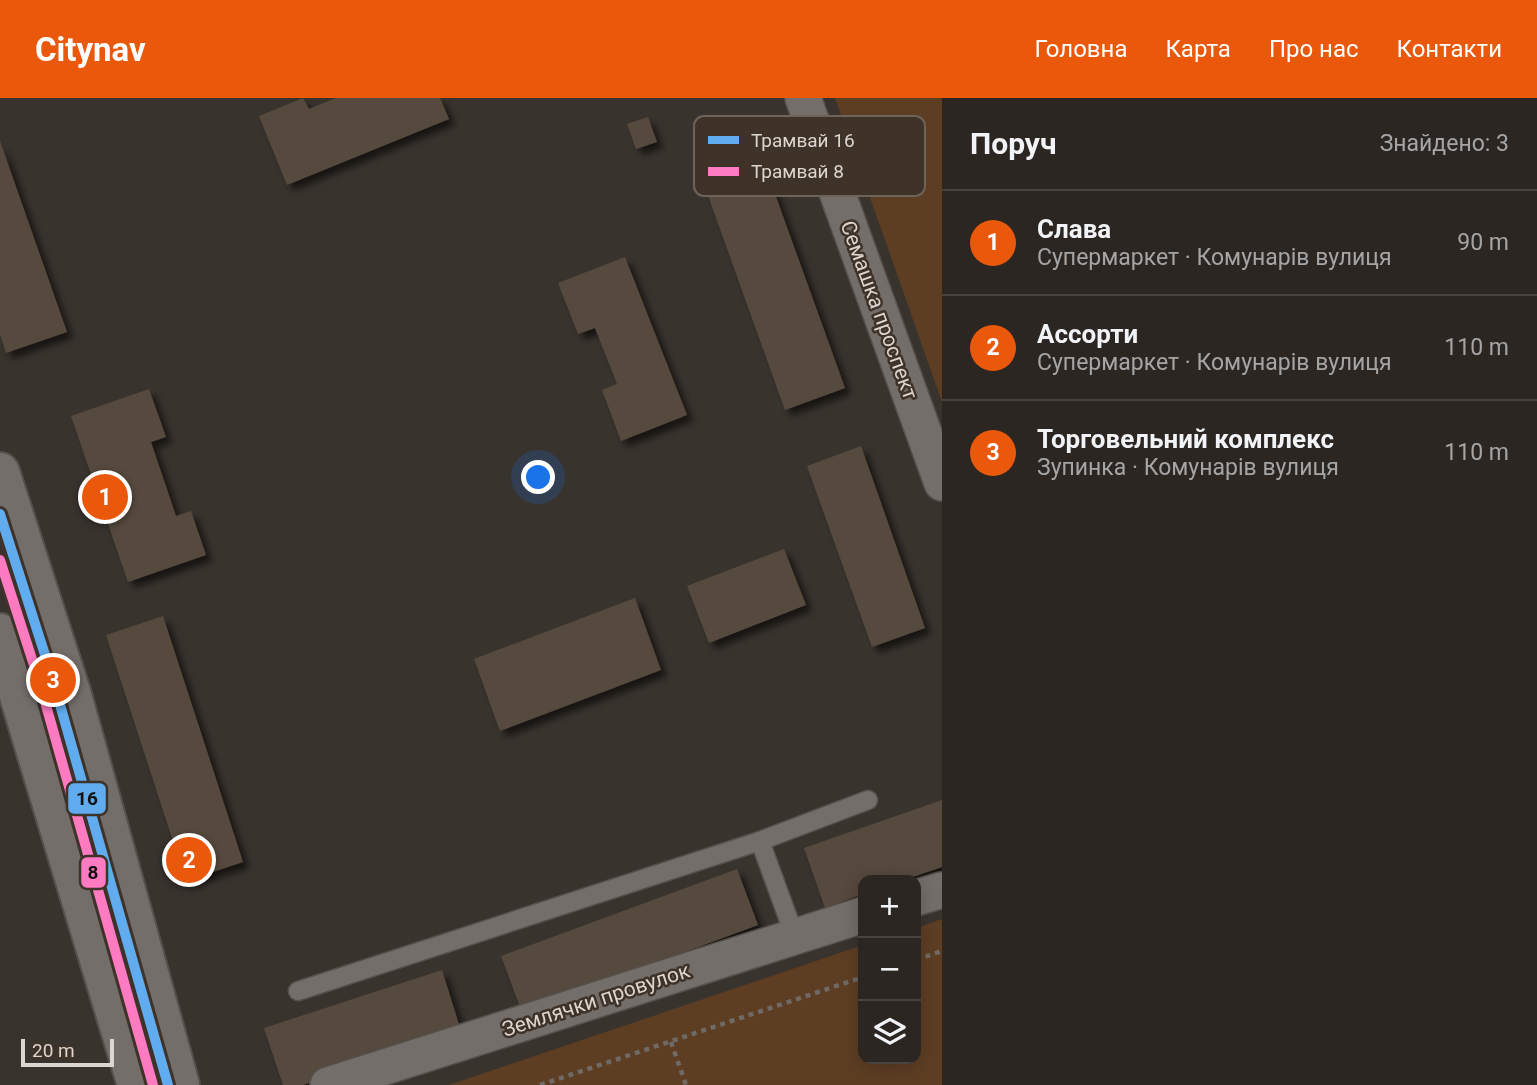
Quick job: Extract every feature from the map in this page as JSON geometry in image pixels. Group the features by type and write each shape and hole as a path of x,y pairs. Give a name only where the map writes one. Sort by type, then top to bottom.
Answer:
{"street":[{"name":"Семашка проспект","path":"803,98 809,116"},
{"name":"Семашка проспект","path":"838,196 942,483"},
{"path":"0,472 72,695 180,1085"},
{"path":"0,633 137,1085"},
{"path":"921,896 942,890"},
{"name":"Землячки провулок","path":"328,1085 858,917"}],"lane":[{"path":"298,991 760,841 868,800"},
{"path":"760,841 795,937"}],"path":[{"path":"921,958 942,951"},
{"path":"540,1085 858,979"},
{"path":"671,1042 686,1085"}],"shaded area":[{"path":"835,98 942,98 942,402 869,196 925,196 925,116 841,116"},
{"path":"942,919 942,1085 449,1085 858,947 858,1064 921,1064 921,926"}],"building":[{"path":"303,98 309,109 336,98 440,98 449,119 287,185 259,116"},
{"path":"648,117 657,142 636,149 627,124"},
{"path":"0,141 67,332 6,353 0,334"},
{"path":"708,196 776,196 845,388 785,410"},
{"path":"625,257 687,415 621,441 602,390 617,384 595,328 578,334 558,283"},
{"path":"149,389 166,437 151,442 176,516 191,511 206,555 128,582 71,416"},
{"path":"861,446 925,628 872,647 807,466"},
{"path":"784,549 806,605 709,643 687,586"},
{"path":"635,598 661,670 500,731 474,659"},
{"path":"163,616 243,862 186,881 106,635"},
{"path":"942,800 942,867 919,875 858,875 858,896 825,908 804,848"},
{"path":"737,869 758,925 522,1012 501,956"},
{"path":"442,970 462,1034 303,1085 283,1085 264,1028"}],"tram line":[{"name":"16","path":"0,514 53,680 168,1085"},
{"name":"8","path":"0,560 40,684 153,1085"}],"place":[{"name":"Слава","path":"105,497"},
{"name":"Торговельний комплекс","path":"53,680"},
{"name":"Ассорти","path":"189,860"}]}
